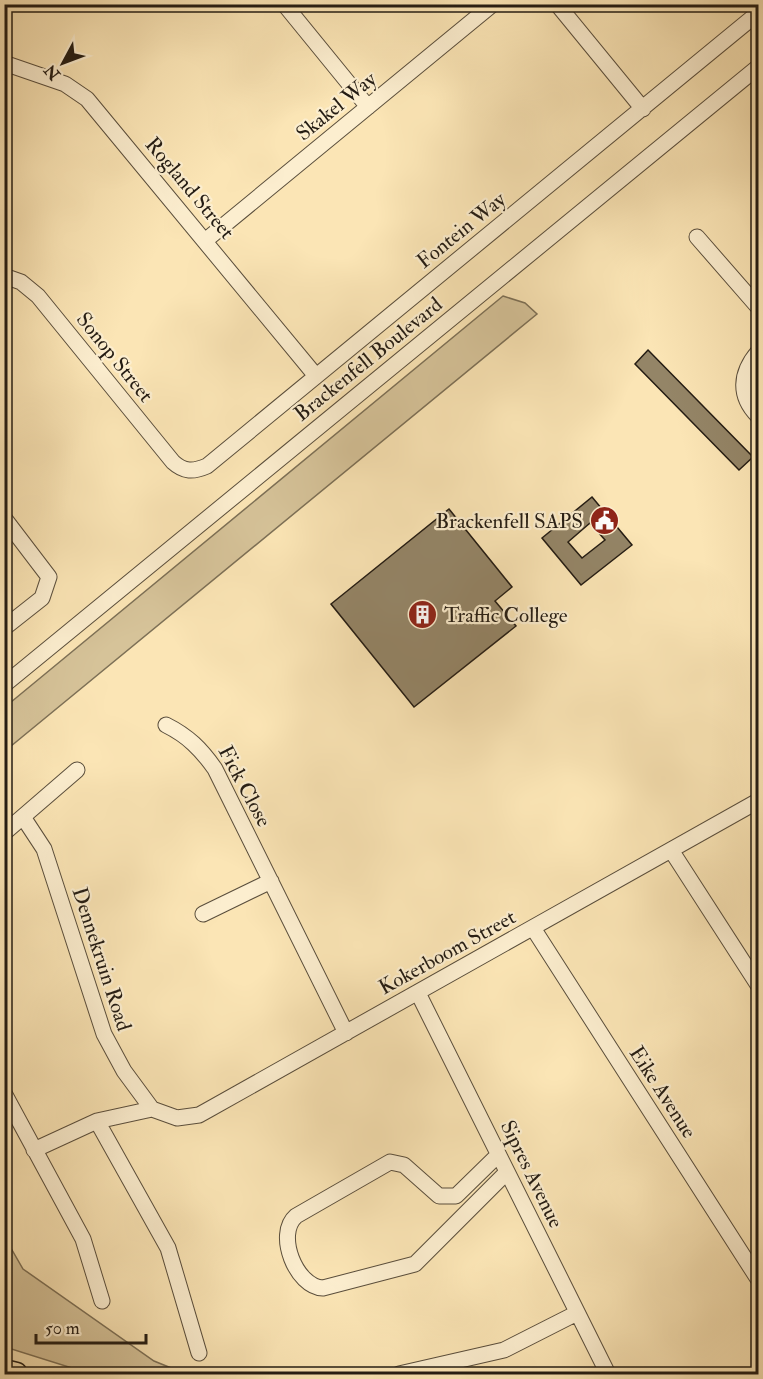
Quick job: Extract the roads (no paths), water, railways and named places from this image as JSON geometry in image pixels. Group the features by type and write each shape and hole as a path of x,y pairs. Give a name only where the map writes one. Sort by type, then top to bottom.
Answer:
{"highway":[{"path":"4,1371 16,1374"}],"street":[{"path":"284,4 368,107"},
{"name":"Skakel Way","path":"206,240 493,4"},
{"path":"557,4 643,109"},
{"name":"Fontein Way","path":"186,470 207,466 759,12"},
{"name":"Rogland Street","path":"4,63 65,84 87,99 206,240 316,376"},
{"name":"Brackenfell Boulevard","path":"4,685 759,67"},
{"path":"697,237 759,307"},
{"name":"Sonop Street","path":"4,276 21,282 38,296 164,451 179,468 186,470"},
{"path":"756,414 743,392 747,366 759,352"},
{"path":"4,518 49,577 42,598 4,628"},
{"name":"Fick Close","path":"166,725 195,744 215,769 346,1033"},
{"path":"4,833 77,770"},
{"name":"Kokerboom Street","path":"152,1108 177,1118 199,1115 759,801"},
{"name":"Dennekruin Road","path":"23,817 44,849 110,1049 152,1108"},
{"path":"671,850 759,985"},
{"path":"203,914 271,881"},
{"name":"Eike Avenue","path":"533,928 759,1279"},
{"name":"Sipres Avenue","path":"418,993 608,1374"},
{"path":"7,1098 83,1239 102,1301"},
{"path":"34,1150 97,1121 152,1108"},
{"path":"97,1121 168,1248 200,1353"},
{"path":"498,1155 456,1196 439,1196 404,1165 390,1162 296,1216 287,1226 286,1240 299,1272 309,1284 323,1288 415,1264 507,1172"},
{"path":"399,1374 504,1350 577,1313"}],"place":[{"name":"Brackenfell SAPS","path":"604,521"},
{"name":"Traffic College","path":"423,615"}]}
